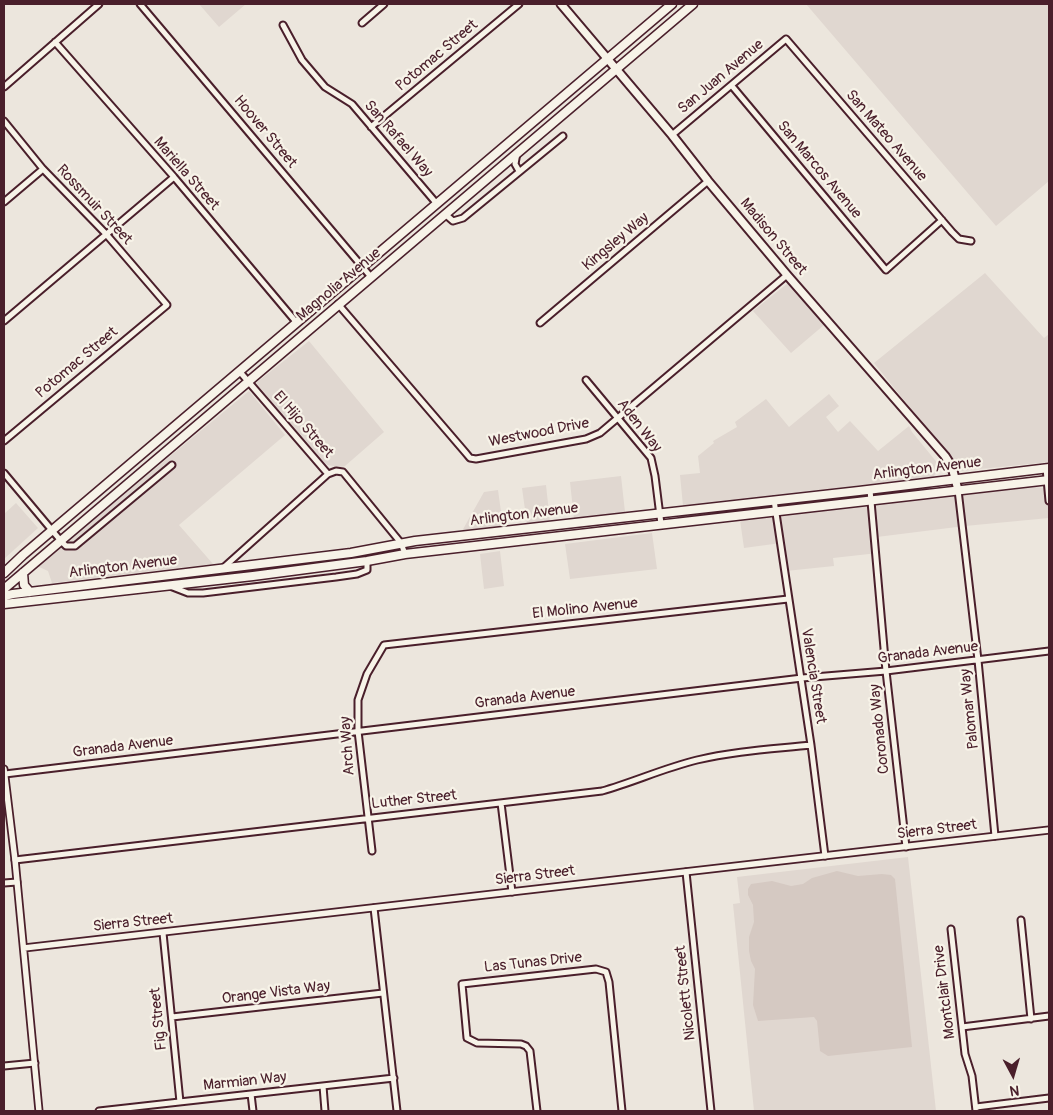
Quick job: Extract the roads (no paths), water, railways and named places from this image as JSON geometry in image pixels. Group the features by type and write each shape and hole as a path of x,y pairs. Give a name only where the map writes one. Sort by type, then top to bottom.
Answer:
{"main road":[{"name":"Madison Street","path":"561,4 672,134 708,181 787,275 945,456 952,467 958,490"},
{"name":"Magnolia Avenue","path":"4,573 672,4"},
{"name":"Magnolia Avenue","path":"4,589 693,4"},
{"name":"Arlington Avenue","path":"4,596 351,553 401,543 1048,468"},
{"name":"Arlington Avenue","path":"4,604 253,576 405,554 1048,480"},
{"path":"23,573 24,586 30,592"}],"street":[{"path":"4,87 99,4"},
{"name":"Hoover Street","path":"140,4 371,277"},
{"name":"Potomac Street","path":"371,126 519,4"},
{"path":"362,22 381,5"},
{"name":"San Rafael Way","path":"283,25 302,60 325,88 352,104 437,204"},
{"name":"San Juan Avenue","path":"672,134 732,86 786,39"},
{"name":"San Mateo Avenue","path":"786,39 942,220 959,238 971,241"},
{"name":"Mariella Street","path":"55,42 174,177 297,323"},
{"name":"San Marcos Avenue","path":"732,86 886,270 942,220"},
{"name":"Rossmuir Street","path":"4,122 43,169 106,234 167,305"},
{"path":"445,214 453,220 463,218 502,188 562,136"},
{"path":"517,153 515,164 520,171"},
{"path":"4,202 43,169"},
{"path":"4,321 174,177"},
{"name":"Kingsley Way","path":"540,323 708,181"},
{"name":"Westwood Drive","path":"338,304 470,458 476,459 586,439 600,433 618,420 787,275"},
{"name":"Potomac Street","path":"4,441 167,305"},
{"name":"El Hijo Street","path":"240,372 328,474 336,471 343,472 401,543 405,554"},
{"name":"Aden Way","path":"586,380 650,458 655,476 661,524"},
{"path":"4,472 61,541 66,546 75,546 172,466"},
{"path":"1048,468 1049,501"},
{"path":"223,568 328,474"},
{"name":"Coronado Way","path":"870,490 886,670 906,846"},
{"name":"Palomar Way","path":"958,490 978,660 995,836"},
{"name":"Valencia Street","path":"774,500 788,599 802,678 825,856"},
{"path":"170,586 188,593 203,593 357,574 367,570 367,561"},
{"path":"253,576 254,587"},
{"name":"El Molino Avenue","path":"384,645 788,599"},
{"name":"Arch Way","path":"372,851 358,731 358,700 367,674 384,645"},
{"name":"Granada Avenue","path":"4,771 1049,651"},
{"name":"Luther Street","path":"15,860 602,792 678,765 699,760 811,745"},
{"path":"4,771 7,825 15,860 40,1111"},
{"path":"501,803 512,892"},
{"name":"Sierra Street","path":"24,948 1049,830"},
{"name":"Nicolett Street","path":"686,872 711,1111"},
{"path":"4,883 17,882"},
{"path":"374,908 397,1111"},
{"path":"1021,920 1031,1018"},
{"name":"Montclair Drive","path":"951,929 965,1054 972,1076 976,1109"},
{"name":"Fig Street","path":"163,933 180,1102"},
{"name":"Las Tunas Drive","path":"537,1111 530,1051 521,1044 471,1042 467,1038 462,984 596,969 606,972 609,982 622,1111"},
{"name":"Orange Vista Way","path":"172,1017 383,993"},
{"path":"962,1027 1049,1016"},
{"path":"4,1066 35,1062"},
{"name":"Marmian Way","path":"99,1111 394,1078"},
{"path":"323,1086 325,1111"},
{"path":"252,1094 253,1111"},
{"path":"976,1109 1049,1098"}]}
